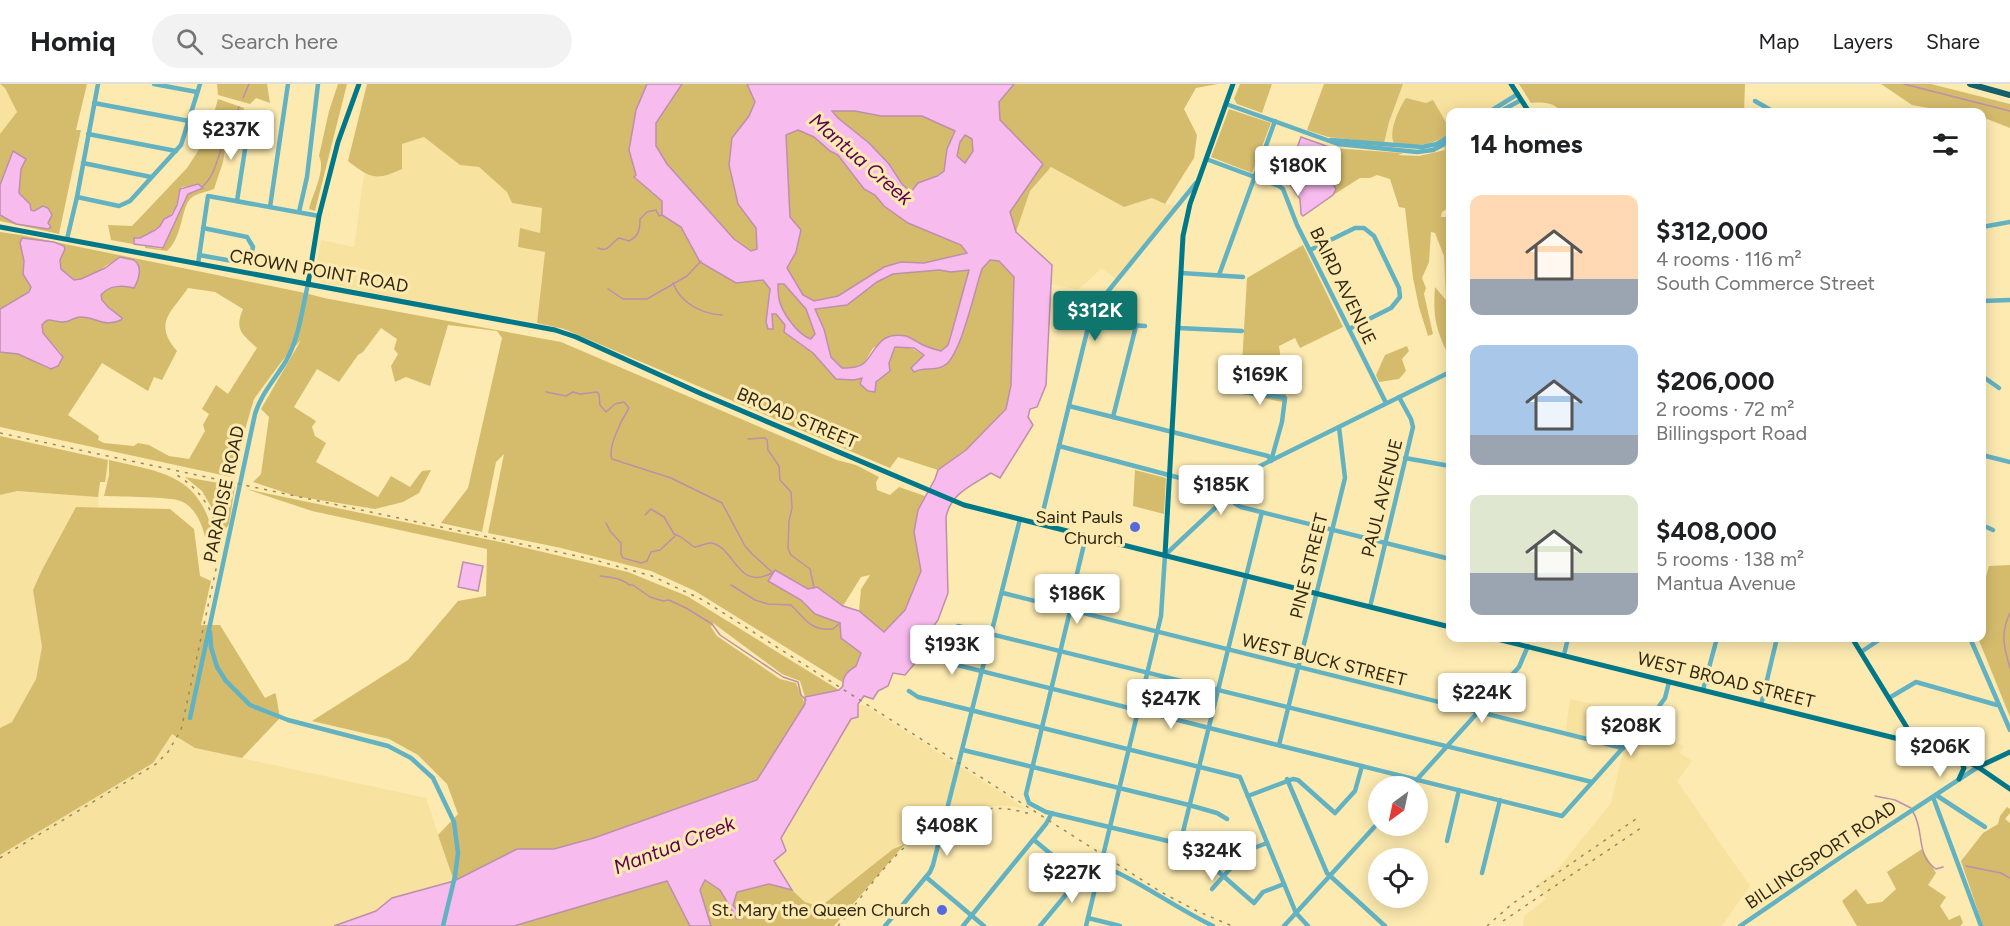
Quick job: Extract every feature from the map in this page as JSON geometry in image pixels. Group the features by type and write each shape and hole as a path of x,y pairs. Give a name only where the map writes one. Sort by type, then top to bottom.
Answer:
{"highway":[{"path":"1970,84 2010,95"}],"main road":[{"path":"308,284 319,216 338,142 358,84"},
{"path":"1233,84 1197,182 1183,236 1165,555 1446,626"},
{"path":"1511,84 1527,108"},
{"name":"CROWN POINT ROAD","path":"0,227 555,330 629,360"},
{"name":"BROAD STREET","path":"629,360 702,394 954,501 1165,555"},
{"name":"WEST BROAD STREET","path":"1510,642 1956,754 2010,789"},
{"path":"1855,642 1917,744"},
{"path":"1978,767 2010,752"},
{"path":"1956,754 1964,768 1959,779"}],"street":[{"path":"67,240 98,84"},
{"path":"154,84 197,92"},
{"path":"77,197 119,206 130,201 181,145 200,84"},
{"path":"270,207 288,84"},
{"path":"299,212 307,177 318,84"},
{"path":"1497,108 1520,97"},
{"path":"1505,108 1520,97"},
{"path":"1755,101 1767,108"},
{"path":"94,103 189,121"},
{"path":"1226,104 1344,145 1417,152 1433,150 1446,143"},
{"path":"1219,275 1275,122"},
{"path":"237,201 249,124"},
{"path":"88,134 176,151"},
{"path":"1325,140 1422,147 1437,144 1446,138"},
{"name":"BAIRD AVENUE","path":"1206,159 1283,189 1310,250 1386,403"},
{"path":"83,163 151,177"},
{"path":"1040,524 1088,322 1098,302 1197,182"},
{"path":"198,264 208,196 319,216"},
{"path":"1986,226 2010,222"},
{"path":"199,255 249,264 253,247 247,237 203,228"},
{"path":"1310,250 1354,228 1364,228 1374,236 1399,288 1400,297 1391,308 1349,329"},
{"path":"1181,273 1244,277"},
{"name":"PARADISE ROAD","path":"190,718 255,414 258,403 294,345 308,284"},
{"path":"1986,301 2010,300"},
{"path":"1088,322 1145,326"},
{"path":"1113,417 1136,326"},
{"path":"1178,328 1242,331"},
{"path":"1086,926 1158,633 1165,555 1254,470 1446,374"},
{"path":"1986,379 1999,388"},
{"path":"1223,389 1286,398 1282,422 1268,462"},
{"name":"PAUL AVENUE","path":"1370,607 1413,427 1399,397"},
{"path":"1069,406 1268,456 1268,462"},
{"name":"PINE STREET","path":"1279,745 1345,478 1339,427"},
{"path":"1059,446 1215,487 1224,492 1233,503 1262,512 1446,559"},
{"path":"1986,456 2010,462"},
{"path":"1405,458 1446,465"},
{"path":"1180,844 1262,512"},
{"path":"885,926 926,877 935,859 1020,519"},
{"path":"1986,527 1993,530"},
{"path":"1086,536 1061,651 1026,791 1029,803 1040,810 1189,846 1254,903 1263,892 1284,884"},
{"name":"WEST BUCK STREET","path":"1003,594 1623,748"},
{"path":"210,626 211,647 217,668 226,681 250,705 288,720 388,746 411,758 433,778 454,822 458,854 443,926"},
{"path":"958,626 1592,782"},
{"path":"1564,655 1567,642"},
{"path":"1703,690 1716,642"},
{"path":"1761,705 1775,642"},
{"path":"1861,652 1876,642"},
{"path":"1972,642 1997,705 2010,730"},
{"path":"1421,776 1521,665 1528,646"},
{"path":"928,658 1401,776"},
{"path":"1428,783 1563,815 1660,706 1665,698 1669,682"},
{"path":"1889,698 1916,682 1997,705"},
{"path":"909,690 918,697 1240,777 1296,913 1308,926"},
{"path":"963,750 1189,805 1217,813 1227,819"},
{"path":"1248,795 1287,779 1298,780 1335,813 1355,791 1362,766"},
{"name":"BILLINGSPORT ROAD","path":"1740,926 1978,767"},
{"path":"1287,779 1327,873 1384,926"},
{"path":"1447,841 1460,790"},
{"path":"1935,796 1985,827"},
{"path":"1935,796 1981,926"},
{"path":"1482,873 1500,800"},
{"path":"963,926 1034,840 1052,813"},
{"path":"1284,926 1368,834"},
{"path":"1034,840 1080,878"},
{"path":"1212,889 1246,851 1267,843"},
{"path":"1040,926 1093,862 1130,878 1213,926"},
{"path":"926,877 984,926"},
{"path":"1088,918 1120,926"}],"shaded area":[{"path":"0,84 87,84 76,130 81,130 59,234 0,221 0,134 17,112 5,88"},
{"path":"217,84 267,84 270,103 256,98 250,104 218,95"},
{"path":"338,84 347,84 315,211 309,209 320,175 319,156 329,111"},
{"path":"367,84 647,84 636,110 629,150 636,175 634,178 663,201 662,215 681,227 700,262 736,283 763,280 770,289 766,322 773,321 772,314 776,314 785,325 785,333 813,353 836,379 863,378 876,382 889,363 895,348 899,347 910,348 924,356 916,362 918,369 932,369 966,321 982,269 990,260 999,261 1014,277 1011,385 1006,409 966,451 938,470 898,457 890,468 564,329 537,323 545,252 518,247 520,228 540,233 542,208 512,203 507,192 479,167 460,165 424,137 402,144 402,169 386,175 374,176 356,167 348,161"},
{"path":"682,84 747,84 755,102 749,116 732,138 738,204 756,228 757,249 751,251 734,239 667,164 656,146 656,123"},
{"path":"1014,84 1218,84 1196,88 1184,109 1197,135 1194,158 1165,204 1152,198 1124,207 1051,167 1030,191 1016,232 1010,212 1043,164 1000,120 999,102"},
{"path":"1240,84 1272,84 1262,113 1237,104 1234,99"},
{"path":"1324,84 1403,84 1384,143 1328,137 1307,130"},
{"path":"1401,84 1508,84 1515,95 1493,108 1446,108 1446,122 1433,101 1422,104 1395,142 1382,141"},
{"path":"1519,84 1745,84 1744,108 1557,108 1551,104 1531,103"},
{"path":"1881,84 1931,84 2010,104 2010,128 1986,119 1986,108 1929,108 1912,105"},
{"path":"0,86 5,87 17,112 0,134"},
{"path":"1406,98 1426,103 1433,100 1446,122 1446,136 1423,144 1394,143 1392,133"},
{"path":"218,99 244,108 241,131 230,133 214,189 196,195 188,202 172,245 167,251 145,248 145,246 161,249 164,247 185,198 190,192 200,190 192,186 182,187 174,211 158,227 145,235 134,238 133,244 111,240 108,225 132,226 187,168 207,137"},
{"path":"1229,109 1271,123 1252,173 1211,157"},
{"path":"831,110 855,111 881,116 922,116 955,131 947,149 944,171 923,181 911,192 869,143"},
{"path":"798,130 814,137 838,155 864,188 875,195 884,206 908,223 961,245 968,253 924,263 901,262 884,267 838,296 814,301 803,295 787,268 796,252 790,217 786,134"},
{"path":"965,134 972,139 973,151 965,163 957,156 960,142"},
{"path":"424,137 460,165 479,167 507,192 512,203 542,208 540,233 518,246 545,252 537,323 421,303 321,282 315,273 321,240 354,247 364,174 382,178 402,144"},
{"path":"1446,146 1446,210 1442,212 1441,217 1446,217 1446,300 1444,256 1435,233 1431,232 1429,262 1422,278 1426,288 1424,294 1433,334 1428,336 1413,278 1405,208 1399,207 1390,179 1377,175 1360,178 1333,195 1336,189 1324,169 1332,148 1419,156 1445,150"},
{"path":"1051,167 1124,207 1153,198 1165,204 1180,206 1118,281 1102,268 1078,290 1051,284 1052,265 1016,232 1030,191"},
{"path":"0,232 21,235 324,298 561,342 837,460 856,465 879,477 876,482 877,490 890,495 899,487 925,496 918,510 914,532 921,571 905,610 884,632 859,611 861,589 870,575 861,577 843,606 817,587 809,589 775,570 768,581 801,600 815,614 840,623 841,638 861,653 856,667 848,671 842,682 695,591 651,571 561,548 488,533 504,454 496,462 482,532 441,523 468,488 502,338 497,331 448,325 430,386 406,377 395,382 391,366 398,354 394,349 397,339 381,328 339,382 317,369 294,407 316,421 312,427 315,436 326,443 316,462 378,497 391,476 410,487 422,471 431,470 419,493 403,502 375,509 295,496 253,482 261,474 269,417 261,409 301,340 254,399 231,477 0,427 0,352 18,354 49,369 54,368 61,353 43,333 42,325 48,319 81,317 111,322 122,318 106,305 101,295 121,286 135,287 139,272 136,261 120,259 91,275 74,280 61,269 60,260 64,246 54,242 24,238 20,243 24,261 23,274 31,288 25,295 0,309","holes":["188,288 215,292 243,309 239,322 241,331 257,348 228,394 216,385 202,409 209,414 203,425 205,431 189,459 169,456 149,445 104,443 98,440 99,436 68,415 102,363 148,391 154,377 162,380 177,351 166,333 167,318"]},
{"path":"1303,245 1343,327 1300,348 1295,338 1279,346 1287,403 1229,391 1236,363 1242,364 1247,278"},
{"path":"939,270 951,272 969,270 948,345 941,351 906,336 895,336 873,348 864,363 854,368 842,368 830,357 824,329 815,309 847,305 877,282 893,274"},
{"path":"778,284 784,284 806,309 815,334 811,339 801,333 787,316 779,298"},
{"path":"1435,287 1446,300 1446,350 1437,327 1434,305"},
{"path":"1407,346 1409,351 1402,359 1406,371 1399,379 1379,382 1376,375 1385,355"},
{"path":"0,436 108,460 107,482 100,482 98,507 76,508 33,590 42,647 36,679 12,722 0,728"},
{"path":"0,436 108,460 105,482 100,482 98,497 17,491 0,495"},
{"path":"109,460 161,473 188,487 207,514 213,534 205,537 198,517 183,502 158,498 104,496 109,475"},
{"path":"1135,470 1166,478 1164,514 1133,506"},
{"path":"185,477 235,486 229,524 225,530 202,491"},
{"path":"246,489 505,543 628,572 687,596 839,690 805,697 800,681 782,674 713,623 711,627 717,636 780,679 796,683 805,704 757,780 594,838 554,849 517,849 454,881 438,835 458,814 447,784 418,755 389,739 312,721 408,660 458,601 486,596 487,549 312,511"},
{"path":"76,507 170,509 194,529 200,576 211,581 201,625 220,625 265,698 275,693 280,718 242,758 195,748 172,734 153,763 0,855 0,728 12,722 36,679 42,647 33,590"},
{"path":"2010,565 2010,717 1980,642 1986,642 1986,577 1989,566"},
{"path":"1570,699 1652,718 1663,738 1684,746 1680,753 1692,761 1677,781 1750,886 1720,926 1523,926 1524,916 1546,899 1536,885 1557,870 1611,803 1623,751 1565,736"},
{"path":"858,704 866,706 1026,809 985,806 967,810 946,819 893,849 820,907 805,902 792,890 774,861 786,851 781,839 851,719 858,717"},
{"path":"172,734 195,748 426,798 454,881 392,898 376,911 334,926 0,926 0,855 153,763"},
{"path":"2007,807 2010,809 2005,819 2010,823 2010,926 1983,926 1961,861 1983,833 1998,824 2000,816"},
{"path":"905,844 834,926 711,926 700,890 705,880 720,890 738,919 733,905 737,892 769,884 792,890 805,902 820,907 893,849"},
{"path":"1922,849 1936,873 1928,885 1946,897 1940,906 1949,920 1960,915 1963,923 1960,926 1857,926 1842,901 1856,889 1867,904 1882,902 1896,889 1887,872"},
{"path":"667,881 690,926 514,926"}],"water":[{"name":"Mantua Creek","path":"647,84 682,84 656,123 656,146 667,164 734,239 751,251 757,249 756,228 738,204 729,165 732,138 749,116 755,102 747,84 1014,84 999,102 1000,120 1043,164 1010,212 1016,232 1052,265 1046,385 1037,407 1030,409 1028,417 1033,425 1000,478 991,473 963,491 952,502 946,517 948,593 938,620 925,638 927,643 922,655 905,675 893,673 888,686 878,691 873,699 864,696 858,704 858,717 851,719 781,838 786,851 774,861 792,890 769,884 737,892 733,905 743,918 737,919 720,890 705,880 700,890 711,926 690,926 667,881 514,926 334,926 376,911 392,898 454,881 517,849 554,849 594,838 757,780 805,704 805,697 839,690 843,686 846,674 856,666 861,653 841,638 840,623 815,614 801,600 768,581 775,570 808,589 817,587 843,606 859,611 884,632 905,610 921,571 914,532 918,510 938,470 966,450 1006,409 1011,385 1014,277 999,261 990,260 982,269 957,349 945,365 914,372 911,368 924,355 914,348 895,347 889,363 890,371 876,382 875,392 868,391 860,384 862,378 836,379 813,353 784,332 785,325 776,314 772,314 773,329 768,329 766,322 770,289 763,280 736,283 700,262 681,227 662,215 662,201 634,177 636,175 629,150 636,110","holes":["832,111 855,111 881,116 922,116 955,131 947,149 944,171 918,183 911,192 869,143","798,130 814,137 838,155 864,189 875,195 884,206 908,223 961,245 967,253 924,263 901,262 884,267 838,296 814,301 803,295 787,268 796,252 801,230 790,217 786,135","965,135 972,139 973,151 965,163 957,156 960,142","969,270 948,345 941,351 906,336 890,336 880,342 863,364 842,368 831,357 824,329 815,309 847,305 877,282 893,274","778,284 784,284 806,309 815,334 811,339 801,333 787,317 779,297"]},
{"path":"1301,137 1332,148 1324,169 1336,189 1333,195 1303,216 1300,199 1286,179"},
{"path":"13,151 26,159 21,169 19,193 30,204 31,210 34,211 43,206 48,208 52,215 48,223 51,227 48,229 16,224 0,215 0,185"},
{"path":"198,184 203,188 188,194 163,248 134,244 134,238 140,238 155,230 164,219 172,215 177,205 180,189"},
{"path":"22,238 54,242 64,246 60,260 61,269 74,280 105,268 120,257 134,260 139,270 139,277 134,288 116,287 108,289 101,295 102,300 122,318 121,320 105,323 80,317 64,322 49,320 44,322 43,333 63,357 58,366 51,369 18,354 0,352 0,309 29,292 31,287 23,274 24,261 20,243"},
{"path":"463,562 483,566 478,591 458,587"}],"waterway":[{"path":"243,98 249,84"},
{"path":"1904,84 2010,111"},
{"path":"202,187 214,171 239,107"},
{"path":"598,248 605,249 619,238 629,241 635,237 640,226 640,219 647,212 656,210 659,216 662,215"},
{"path":"608,289 623,299 647,299 687,276 701,261"},
{"path":"673,283 686,302 700,310 722,315"},
{"path":"546,392 566,396 573,392 580,394 597,392 600,405 606,412 615,404 624,402 629,408 613,441 612,459 671,478 722,503 745,546 773,573"},
{"path":"748,439 765,438 767,440 768,450 779,466 780,480 791,492 792,508 788,549 791,555 810,569 814,588"},
{"path":"645,515 651,509 664,517 674,534 694,547 710,543 720,547 744,573 751,577 772,573"},
{"path":"606,523 621,543 623,558 641,563 647,561 651,552 660,550 675,536"},
{"path":"600,576 619,579 633,585 650,597 663,601 669,600 686,608 712,624 720,635 783,677 798,682 801,695 806,700"},
{"path":"731,585 755,600 768,604 791,605 808,623 818,628 833,629 840,623"},
{"path":"2010,613 2005,627 2004,641 2010,668"},
{"path":"1875,796 1895,800 1911,808"},
{"path":"1913,812 1917,819 1925,857 1936,869 1943,867"},
{"path":"1966,866 2001,873 2010,878"}],"railway":[{"path":"0,433 591,559 652,576 703,600 1161,892 1232,926"},
{"path":"0,858 156,764 168,752 181,730 219,547 215,521 209,509 194,488 173,473"},
{"path":"838,926 897,854 924,832 978,810 999,808 1034,815"},
{"path":"1487,926 1512,904 1636,819"},
{"path":"1503,921 1641,828"}],"place":[{"name":"Saint Pauls Church","path":"1135,527"},
{"name":"St. Mary the Queen Church","path":"942,910"}]}
